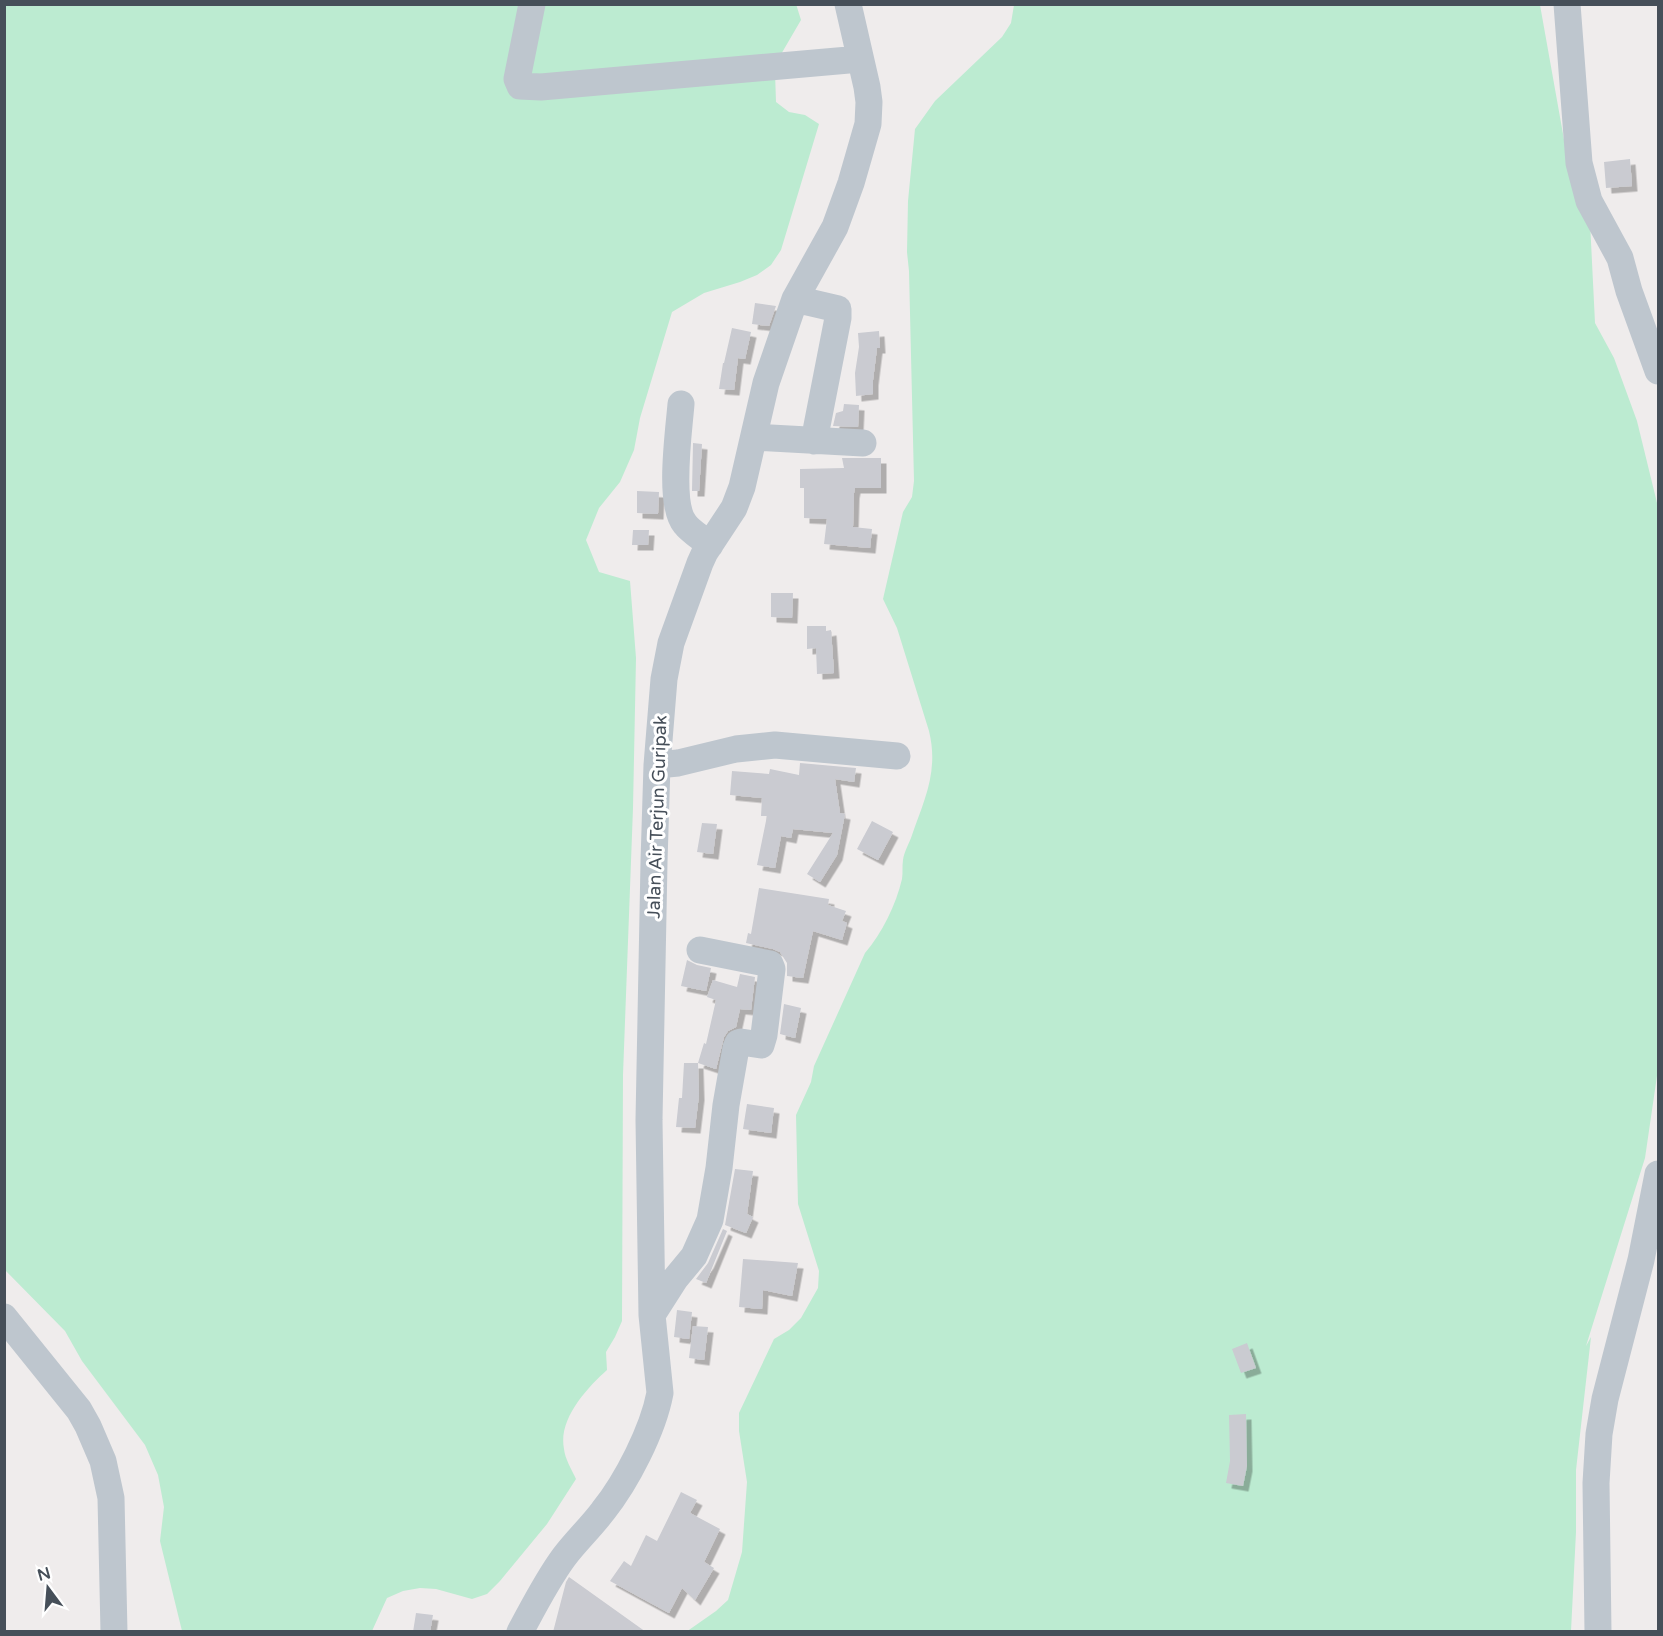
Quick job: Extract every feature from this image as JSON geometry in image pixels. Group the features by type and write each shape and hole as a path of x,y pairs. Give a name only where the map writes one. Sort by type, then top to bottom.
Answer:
{"street":[{"path":"532,4 517,79 520,86 541,87 860,59"},
{"name":"Jalan Air Terjun Guripak","path":"520,1632 563,1558 616,1493 655,1414 660,1392 652,1315 649,1120 657,765 664,679 671,643 694,578 710,544 734,508 742,487 766,383 795,299 835,227 851,183 868,124 867,87 848,4"},
{"path":"1567,4 1579,164 1589,201 1620,258 1629,291 1659,370"},
{"path":"795,299 838,309 814,441"},
{"path":"681,404 675,494 680,516 685,524 710,544"},
{"path":"753,437 862,443"},
{"path":"657,765 678,763 736,749 776,745 897,756"},
{"path":"652,1315 675,1279 694,1256 710,1220 736,1048 741,1042 760,1045 764,1035 772,969 770,964 700,950"},
{"path":"1598,1632 1596,1483 1599,1434 1605,1399 1641,1260 1659,1174"},
{"path":"4,1317 79,1410 103,1461 111,1497 114,1632"}],"green space":[{"path":"796,4 801,20 780,56 775,72 776,102 789,112 805,115 819,124 781,250 771,265 757,275 704,293 672,312 640,418 634,450 620,482 599,508 586,540 599,572 630,581 636,658 623,1075 622,1321 606,1352 607,1370 583,1395 565,1427 563,1438 565,1453 576,1479 547,1524 487,1594 472,1599 436,1589 420,1588 403,1591 387,1598 372,1631 182,1631 160,1541 164,1507 158,1475 145,1445 82,1361 65,1331 5,1270 4,5"},
{"path":"1014,5 1540,5 1573,190 1589,201 1595,323 1614,358 1637,421 1658,507 1658,1069 1645,1158 1586,1346 1591,1337 1576,1470 1576,1532 1571,1631 686,1632 728,1600 742,1552 747,1482 739,1431 739,1413 774,1339 789,1330 801,1318 818,1288 819,1271 798,1204 796,1115 811,1082 814,1066 865,953 883,928 896,899 902,879 904,855 929,786 931,773 932,746 929,731 897,628 883,599 903,512 912,497 914,481 907,252 908,201 915,129 935,101 1002,37 1011,23"}],"building":[{"path":"1630,159 1632,186 1606,188 1604,162"},
{"path":"755,303 776,306 769,326 752,324"},
{"path":"732,328 751,332 745,359 738,358 734,390 719,389 723,363"},
{"path":"879,331 880,348 877,348 873,394 856,396 858,333"},
{"path":"844,404 859,405 858,427 833,426 836,413 843,411"},
{"path":"693,443 702,444 699,491 692,491"},
{"path":"842,458 881,458 881,488 855,488 854,493 853,527 872,529 870,548 824,544 827,519 804,518 804,488 800,488 800,469 844,468"},
{"path":"637,491 659,492 658,514 637,513"},
{"path":"633,530 649,530 648,545 632,545"},
{"path":"771,593 793,593 792,618 771,617"},
{"path":"807,626 826,626 826,631 831,630 834,673 817,674 816,648 807,649"},
{"path":"800,763 856,768 854,782 835,779 840,813 845,814 837,855 820,882 807,874 833,833 793,829 791,838 781,836 775,868 757,865 767,816 761,816 762,798 730,795 732,771 769,774 770,769 799,775"},
{"path":"872,821 893,832 878,860 857,849"},
{"path":"702,823 717,824 713,854 697,852"},
{"path":"759,888 829,899 828,905 846,911 842,921 847,923 842,940 813,931 803,978 787,976 787,963 780,952 746,943 748,933 751,934"},
{"path":"687,960 711,968 706,991 681,986"},
{"path":"740,974 755,977 751,1010 740,1009 736,1027 728,1031 724,1037 716,1069 698,1063 704,1043 706,1044 716,1000 707,997 713,980 737,987"},
{"path":"784,1004 801,1008 795,1038 780,1034"},
{"path":"684,1063 698,1063 699,1095 695,1128 676,1127 679,1098 682,1098"},
{"path":"747,1104 774,1108 771,1133 743,1129"},
{"path":"735,1169 753,1171 747,1214 753,1217 746,1233 725,1225"},
{"path":"723,1229 727,1231 706,1283 696,1279 708,1263"},
{"path":"743,1259 798,1263 792,1296 763,1290 762,1309 739,1307"},
{"path":"677,1310 692,1312 689,1339 674,1337"},
{"path":"693,1326 708,1327 704,1360 689,1358"},
{"path":"1247,1343 1256,1368 1241,1373 1232,1349"},
{"path":"1246,1414 1247,1466 1243,1486 1226,1483 1230,1461 1229,1415"},
{"path":"681,1492 697,1500 690,1513 720,1529 704,1562 714,1568 695,1600 682,1588 669,1613 610,1581 624,1561 631,1566 646,1535 657,1541"},
{"path":"569,1577 646,1632 553,1632"},
{"path":"416,1613 433,1615 430,1632 413,1632"}]}
